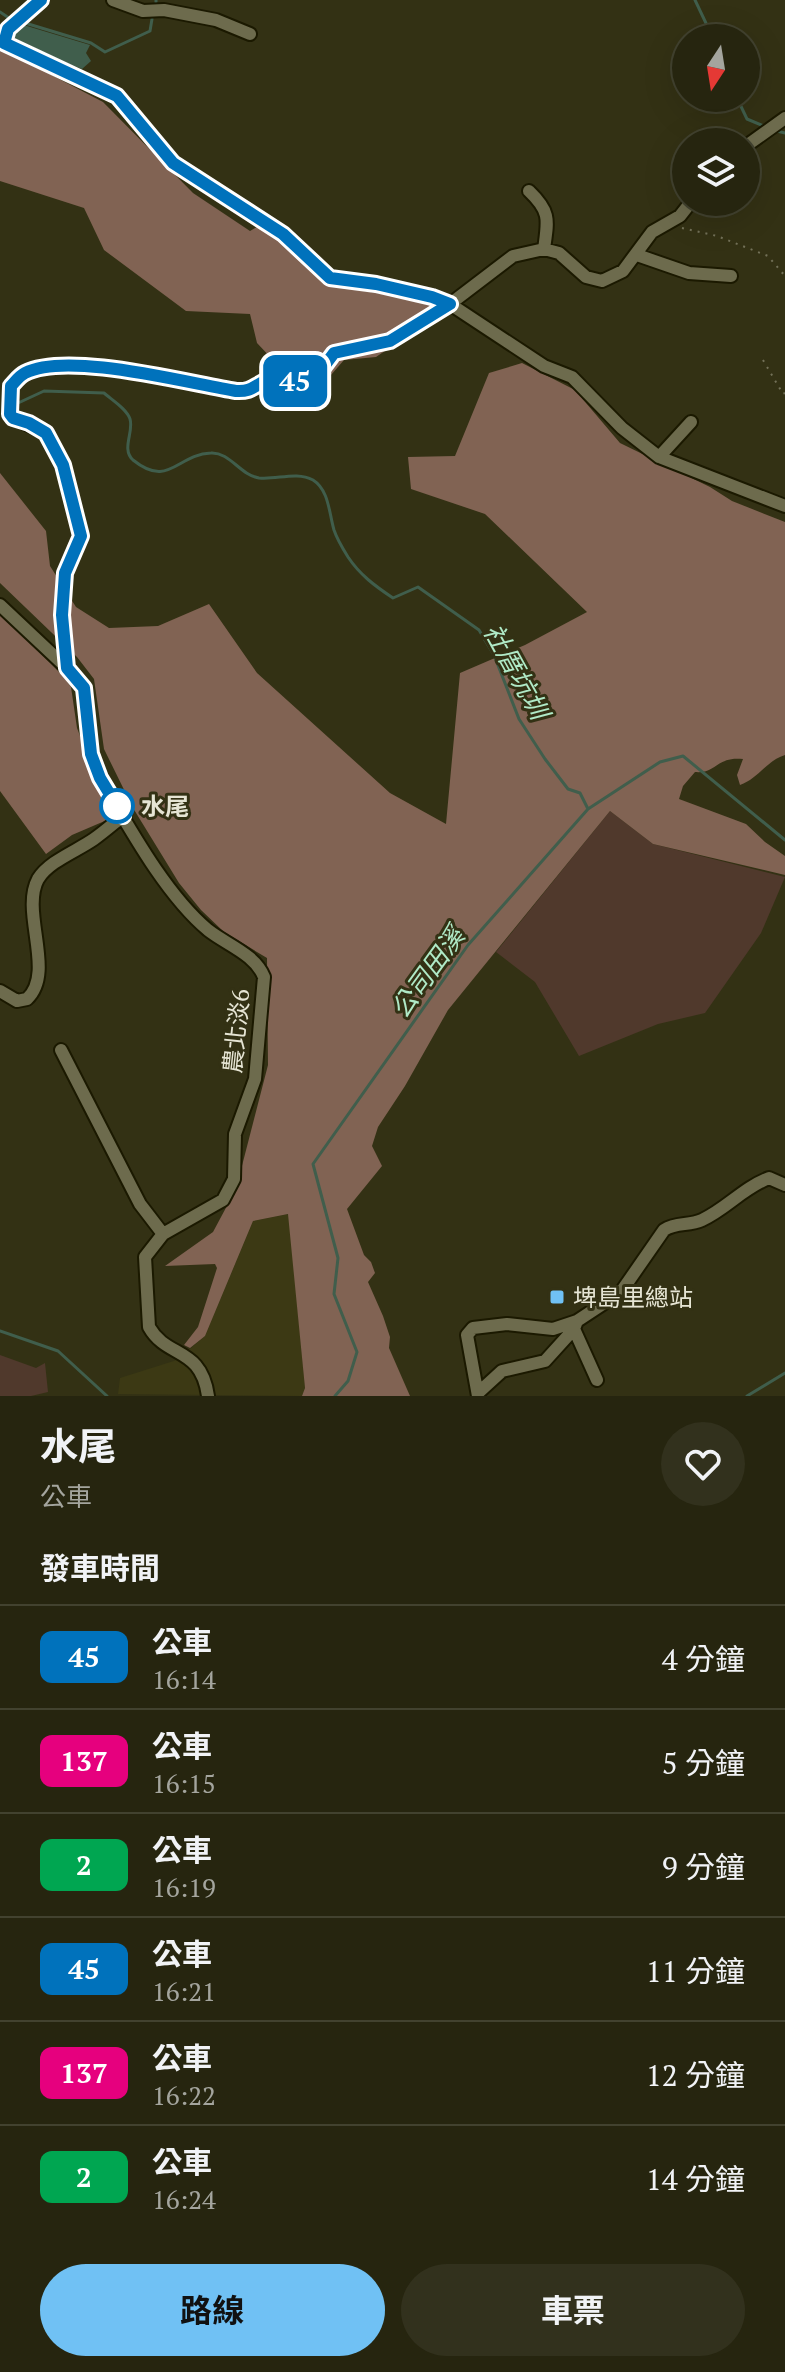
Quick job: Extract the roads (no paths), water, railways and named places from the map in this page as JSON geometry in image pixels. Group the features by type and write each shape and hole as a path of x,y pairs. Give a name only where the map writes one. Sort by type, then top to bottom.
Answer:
{"street":[{"path":"41,0 8,29 2,42 117,96 173,163 283,234 330,278 376,284 450,304 544,366 572,377 622,428 659,457 785,506"},
{"path":"113,0 143,11 164,10 216,20 250,34"},
{"path":"760,136 784,118"},
{"path":"529,191 545,206 548,220 544,249"},
{"path":"67,668 62,615 65,573 81,536 63,465 46,433 13,418 11,386 25,373 43,368 87,366 236,391 249,391 269,380 285,378 310,385 334,353 390,341 450,304 513,256 544,249 559,253 586,277 602,281 623,271 652,232 680,216"},
{"path":"637,255 689,273 731,276"},
{"path":"659,457 691,422"},
{"path":"0,605 67,668"},
{"name":"農北淡6","path":"67,668 84,688 91,754 100,778 123,816 184,909 211,932 259,964 264,977 255,1079 235,1134 234,1179 223,1200 163,1234"},
{"path":"0,991 17,1001 27,999 35,987 38,976 34,930 37,881 44,871 95,839 123,816"},
{"path":"61,1050 140,1204 163,1234 145,1257 149,1327 154,1336 193,1360 206,1378 208,1396"},
{"path":"478,1395 502,1371 545,1361 575,1325 621,1292 664,1230 672,1225 705,1219 742,1191 763,1180 769,1178 785,1185"},
{"path":"478,1395 467,1335 473,1328 507,1324 553,1329 575,1325"},
{"path":"575,1325 597,1380"}],"waterway":[{"path":"695,0 706,24"},
{"path":"0,12 9,18"},
{"path":"25,23 91,43 105,52 150,31 152,19"},
{"path":"744,112 747,119 766,127"},
{"path":"777,131 785,133"},
{"name":"社厝坑圳","path":"16,404 44,391 104,393 128,415 131,424 128,451 133,460 145,468 165,471 199,455 211,453 224,456 246,473 259,478 300,476 313,480 325,496 340,544 368,580 393,598 418,587 479,630 494,655 519,719 545,759 568,789 580,793 588,809"},
{"name":"公司田溪","path":"335,1396 348,1381 357,1352 334,1294 338,1258 313,1164 468,945 588,809 660,762 683,756 785,840"},
{"name":"公司田溪","path":"0,1331 58,1351 107,1396"},
{"path":"747,1396 785,1373"}],"place":[{"name":"水尾","path":"117,806"},
{"name":"埤島里總站","path":"557,1297"}]}
